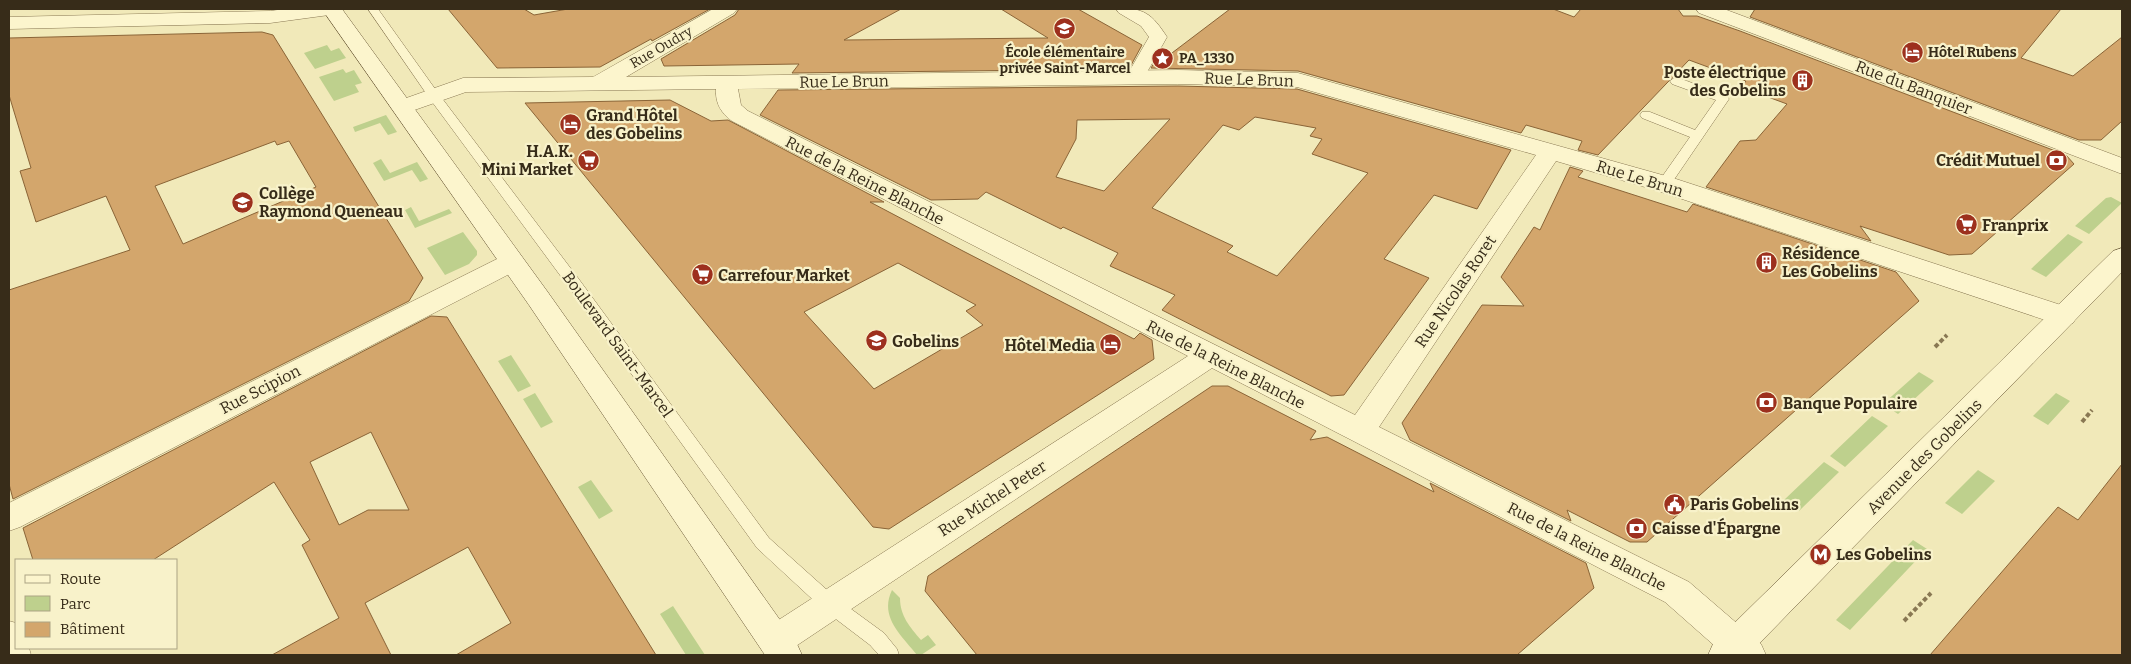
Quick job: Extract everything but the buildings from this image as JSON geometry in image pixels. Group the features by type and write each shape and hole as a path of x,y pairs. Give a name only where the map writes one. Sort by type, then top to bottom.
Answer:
{"street":[{"path":"9,23 270,18 331,9 403,107 512,262 714,550 780,648"},
{"name":"Rue Oudry","path":"595,84 727,9"},
{"path":"1125,9 1148,22 1158,36 1136,77"},
{"name":"Rue du Banquier","path":"1706,9 1731,13 2122,166"},
{"name":"Rue Le Brun","path":"403,107 463,85 1136,77 1298,80 1551,150 1664,184 2063,316"},
{"name":"Rue de la Reine Blanche","path":"728,83 726,94 728,106 740,116 1209,356 1677,592 1737,651"},
{"name":"Rue Nicolas Roret","path":"1360,431 1551,150"},
{"name":"Avenue des Gobelins","path":"1737,651 2063,316 2121,261"},
{"name":"Rue Scipion","path":"9,518 512,262"},
{"name":"Rue Michel Peter","path":"780,648 830,604 1209,356"},
{"path":"9,636 14,655"}],"lane":[{"name":"Boulevard Saint-Marcel","path":"373,9 434,96 573,282 763,543 830,604 877,639 890,655"},
{"path":"1664,184 1723,99 1676,81"},
{"path":"1646,115 1697,135"}],"path":[{"path":"1935,346 1947,335"},
{"path":"2082,422 2092,410"},
{"path":"1904,621 1931,594"}],"green space":[{"path":"327,45 331,51 339,48 346,58 315,69 304,53"},
{"path":"343,69 346,73 354,70 362,83 355,85 359,92 334,101 319,77"},
{"path":"386,115 397,132 388,135 380,123 355,132 353,127"},
{"path":"381,159 390,173 417,162 428,179 420,182 412,170 384,181 373,163"},
{"path":"2111,197 2122,203 2089,234 2075,226 2106,198"},
{"path":"411,207 419,221 449,209 452,213 415,228 405,210"},
{"path":"463,232 477,251 477,255 469,264 445,275 427,248"},
{"path":"2068,234 2083,242 2046,277 2031,269"},
{"path":"511,355 531,386 518,392 498,361"},
{"path":"1919,372 1934,381 1898,414 1883,404"},
{"path":"535,393 553,422 541,428 523,399"},
{"path":"2056,393 2070,401 2048,425 2033,416"},
{"path":"1872,416 1888,426 1845,467 1830,456"},
{"path":"1824,462 1839,472 1799,511 1784,500"},
{"path":"1978,470 1995,481 1962,514 1945,503"},
{"path":"591,480 613,511 599,519 578,487"},
{"path":"1913,540 1927,549 1850,630 1836,620"},
{"path":"892,590 900,598 900,604 906,621 921,640 928,635 936,645 921,655 917,655 899,633 890,617 888,609"},
{"path":"673,606 705,655 686,655 660,614"}],"place":[{"name":"École élémentaire privée Saint-Marcel","path":"1065,29"},
{"name":"Hôtel Rubens","path":"1912,52"},
{"name":"PA_1330","path":"1163,58"},
{"name":"Poste électrique des Gobelins","path":"1802,81"},
{"name":"Grand Hôtel des Gobelins","path":"570,124"},
{"name":"H.A.K. Mini Market","path":"589,160"},
{"name":"Crédit Mutuel","path":"2056,160"},
{"name":"Collège Raymond Queneau","path":"243,202"},
{"name":"Franprix","path":"1966,225"},
{"name":"Résidence Les Gobelins","path":"1766,262"},
{"name":"Carrefour Market","path":"702,275"},
{"name":"Gobelins","path":"876,341"},
{"name":"Hôtel Media","path":"1111,345"},
{"name":"Banque Populaire","path":"1767,403"},
{"name":"Paris Gobelins","path":"1674,504"},
{"name":"Caisse d'Épargne","path":"1636,528"},
{"name":"Les Gobelins","path":"1820,554"}]}
